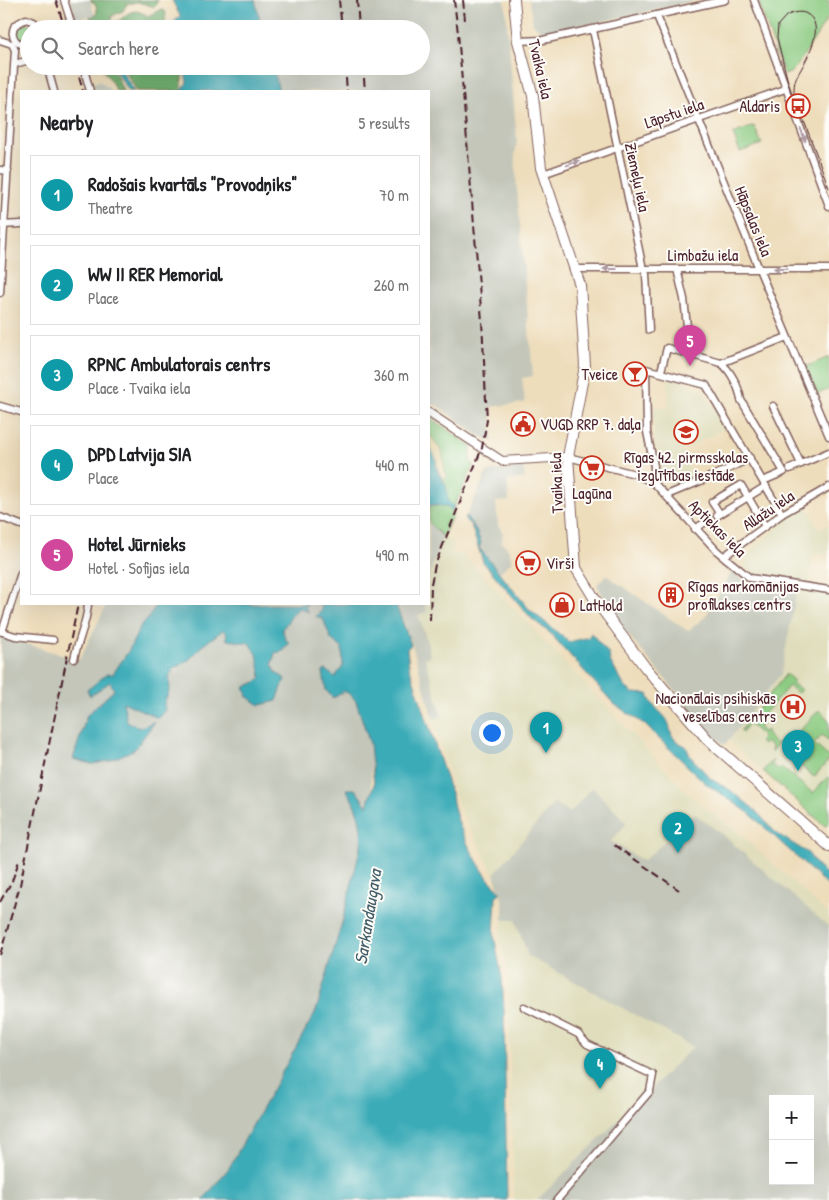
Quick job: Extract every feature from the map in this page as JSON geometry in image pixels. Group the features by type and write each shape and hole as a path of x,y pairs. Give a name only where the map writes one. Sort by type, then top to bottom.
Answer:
{"main road":[{"name":"Tvaika iela","path":"514,0 518,41 533,96 543,174 576,269 583,321 585,366 568,457 576,568 592,594 645,667 702,734 829,846"}],"street":[{"path":"64,0 70,20"},
{"path":"518,41 542,40 725,0"},
{"path":"754,0 829,206"},
{"name":"Hāpsalas iela","path":"657,16 829,436"},
{"path":"10,39 13,28 20,22"},
{"name":"Ziemeļu iela","path":"592,30 643,269 646,274 649,330"},
{"path":"0,40 10,39"},
{"path":"0,293 2,225 18,47 10,39"},
{"path":"15,64 20,63"},
{"path":"50,75 54,90"},
{"path":"86,75 90,90"},
{"name":"Lāpstu iela","path":"543,174 786,89"},
{"path":"0,170 8,171"},
{"path":"2,225 20,224"},
{"path":"677,268 684,299 690,354"},
{"name":"Limbažu iela","path":"576,269 829,269"},
{"path":"721,363 788,337"},
{"path":"660,372 667,348 721,363 726,367 739,390 741,400 784,472 764,483 748,498 718,515 712,502 740,485 748,498 765,526"},
{"path":"654,482 654,466 647,432 646,369 706,385 782,514"},
{"path":"0,406 20,412"},
{"path":"773,406 801,464"},
{"path":"430,414 502,460 568,457"},
{"path":"790,469 829,452"},
{"name":"Aptiekas iela","path":"568,457 635,474 654,482 695,529 723,557 750,578 829,590"},
{"path":"667,495 750,458"},
{"name":"Allažu iela","path":"723,557 782,514 829,487"},
{"path":"0,517 20,525"},
{"path":"695,529 707,521"},
{"path":"20,576 1,631 15,636 53,640"},
{"path":"74,659 87,620 88,605"},
{"path":"524,1007 578,1034 586,1044 653,1075 650,1091 558,1200"}],"shaded area":[{"path":"70,0 90,0 95,16 75,18"},
{"path":"255,0 505,0 517,141 515,155 517,189 533,376 522,378 525,403 491,407 493,442 478,435 437,405 430,403 430,90 279,90 275,75 430,75 430,20 260,20"},
{"path":"529,0 699,0 550,33 542,32 533,24"},
{"path":"99,81 110,90 95,90 93,83"},
{"name":"Rīgas 42. pirmsskolas izglītības iestāde","path":"671,376 704,392 725,428 682,451 694,478 671,487 662,475 654,436 653,408 669,407 668,378"},
{"path":"523,467 525,478 507,481 509,501 496,502 498,525 503,533 502,542 509,550 512,561 499,573 479,548 476,530 466,516 487,472"},
{"path":"807,507 819,529 829,525 829,555 813,553 809,582 754,574 745,568 746,556 783,522"},
{"path":"430,524 443,537 430,571"},
{"path":"443,537 454,544 452,552 464,556 679,784 702,806 738,832 829,915 829,927 723,835 695,814 643,861 554,803 494,874 459,807 433,719 442,716 425,658 430,656 428,643 418,614 426,611 424,605 430,605 430,571"},
{"path":"732,572 751,584 797,590 781,674 725,745 711,734 616,620 597,585 606,575 688,631 705,617"},
{"name":"Nacionālais psihiskās veselības centrs","path":"797,590 829,595 829,824 825,826 729,741 781,674"},
{"path":"106,605 144,605 153,609 148,619 141,625 129,650 114,674 107,674 100,681 171,664 224,625 286,612 301,605 325,605 371,719 371,797 367,807 355,789 347,790 356,807 363,833 343,919 316,1011 229,1168 203,1200 0,1200 1,636 79,660"},
{"path":"398,605 424,605 427,611 418,615 428,643 430,656 425,658 442,716 433,719 413,648"},
{"path":"592,787 627,823 611,841 643,861 695,814 723,835 829,927 829,1200 537,1200 693,1047 528,956 515,920 503,920 503,902 494,874 554,803 570,813"},
{"path":"503,920 515,920 528,956 693,1047 537,1200 514,1200 508,971 499,939"}],"green space":[{"path":"90,0 158,0 155,7 138,2 127,4 123,11 112,16 112,20 91,20 90,17 95,16 97,12 96,5"},
{"path":"758,0 829,0 829,16 797,66 790,73 784,75"},
{"path":"161,9 166,12 165,20 120,20 132,11 148,16"},
{"path":"20,25 20,40 16,32"},
{"path":"107,75 116,75 123,90 116,90"},
{"path":"127,75 182,75 183,77 181,88 183,90 136,90"},
{"path":"754,126 762,144 740,152 733,134"},
{"path":"829,357 829,389 815,395 805,367"},
{"path":"430,418 471,446 470,462 474,464 454,507 448,501 443,479 447,476 443,467 442,452 430,437"},
{"path":"443,505 452,511 453,514 443,537 430,524 430,507"},
{"path":"786,674 794,681 792,683 801,690 798,693 789,686 759,720 761,722 759,728 763,732 767,730 767,735 776,744 779,742 771,752 772,747 766,742 763,745 760,742 763,736 749,724 742,732 740,731"},
{"path":"819,710 829,720 829,741 822,735 814,744 829,757 829,760 814,777 800,765 806,757 799,750 800,746 794,741 789,742"},
{"path":"773,760 771,764 778,770 781,767 813,793 829,776 829,824 825,826 763,771"}],"sand":[{"path":"430,435 442,452 446,478 443,479 431,452"}],"water":[{"path":"172,0 255,0 260,20 176,20 180,16"},
{"path":"118,75 124,75 133,90 128,90"},
{"path":"186,75 275,75 279,90 183,90 187,82"},
{"path":"430,447 436,459 437,470 446,486 448,501 454,507 452,511 446,506 430,505"},
{"path":"466,516 476,530 481,543 479,548 529,609 569,642 589,637 591,633 609,654 610,661 625,687 633,693 648,694 653,704 667,720 672,736 679,743 686,746 690,756 711,779 730,790 754,809 776,833 808,853 818,867 829,876 829,887 749,813 705,783 644,724 614,704 549,632 532,619 483,562 471,525 464,519"},
{"path":"155,605 307,605 305,607 308,612 300,608 282,629 286,640 290,643 283,651 275,653 272,664 276,672 285,679 277,701 260,705 246,696 247,692 244,687 256,682 261,677 257,654 249,643 227,640 226,632 223,630 202,646 189,660 174,668 169,677 170,689 164,703 165,710 158,718 123,702 127,721 140,728 155,721 135,749 109,761 92,764 73,759 87,715 114,690 110,682 90,696 87,690 107,674 113,674 129,650 141,625 148,619"},
{"name":"Sarkandaugava","path":"320,605 396,605 411,645 407,649 409,666 452,796 457,818 471,850 482,869 500,893 496,896 494,935 502,978 504,1010 507,1200 203,1200 229,1168 316,1011 343,919 361,845 361,830 358,816 346,789 355,789 367,806 374,784 370,744 356,701 344,691 333,698 326,690 323,672 325,670 335,677 343,666 342,648 331,639 323,619 316,616 322,609"}],"tram line":[{"path":"791,94 777,38 778,25 786,16 802,12 812,18 815,34 813,44 796,78 794,94 829,188"}],"railway":[{"path":"56,0 62,20"},
{"path":"339,0 341,20"},
{"path":"357,0 358,20"},
{"path":"430,620 431,584 435,565 482,448 487,420 482,321 454,0"},
{"path":"463,0 465,20"},
{"path":"79,75 83,90"},
{"path":"346,75 347,90"},
{"path":"364,75 365,90"},
{"path":"0,955 20,885 78,605"},
{"path":"614,845 679,890"},
{"path":"0,902 12,881 19,861"}],"place":[{"name":"Aldaris","path":"798,106"},
{"name":"Hotel Jūrnieks","path":"690,366"},
{"name":"Tveice","path":"635,374"},
{"name":"VUGD RRP 7. daļa","path":"523,424"},
{"name":"Rīgas 42. pirmsskolas izglītības iestāde","path":"686,432"},
{"name":"Lagūna","path":"592,468"},
{"name":"Virši","path":"528,563"},
{"name":"Rīgas narkomānijas profilakses centrs","path":"671,595"},
{"name":"LatHold","path":"562,605"},
{"name":"Nacionālais psihiskās veselības centrs","path":"793,707"},
{"name":"Radošais kvartāls \"Provodņiks\"","path":"546,753"},
{"name":"RPNC Ambulatorais centrs","path":"798,771"},
{"name":"WW II RER Memorial","path":"678,853"},
{"name":"DPD Latvija SIA","path":"600,1089"}]}
